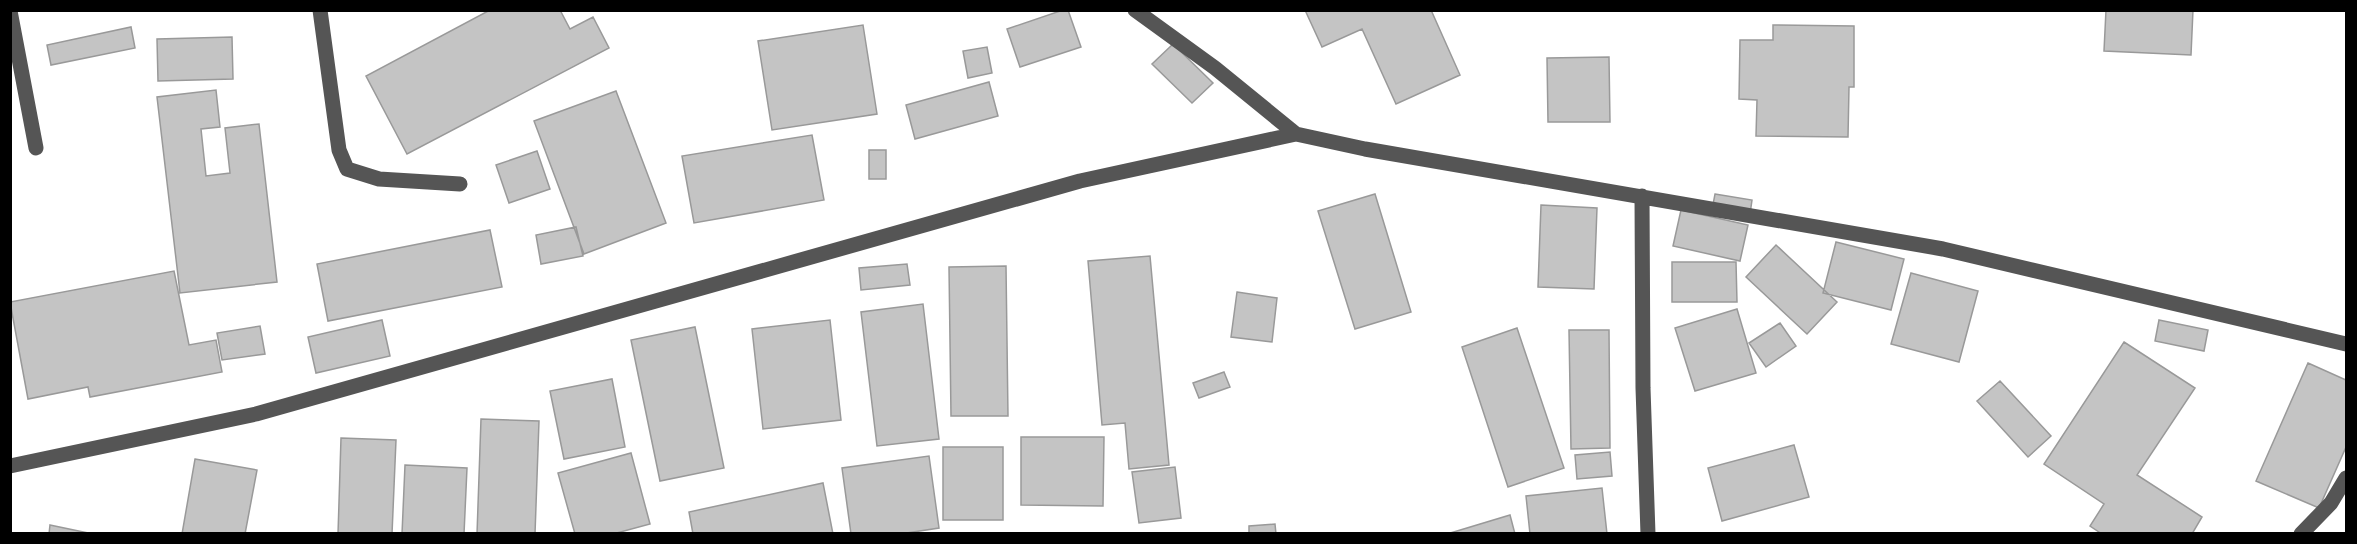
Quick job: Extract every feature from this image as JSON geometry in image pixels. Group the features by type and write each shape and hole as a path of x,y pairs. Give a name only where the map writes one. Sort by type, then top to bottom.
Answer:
{"street":[{"path":"320,10 339,150 347,169 379,179 460,184"},
{"path":"1135,10 1215,68 1296,134"},
{"path":"10,11 36,148"},
{"path":"10,466 256,414 1080,180 1296,134 1365,149 1943,249 2346,344"},
{"path":"1642,196 1643,388 1648,534"},
{"path":"2301,534 2331,503 2346,478"}],"building":[{"path":"490,10 560,10 570,29 593,17 609,48 407,154 366,76"},
{"path":"1068,10 1081,47 1020,67 1007,29"},
{"path":"1305,10 1431,10 1460,75 1396,104 1362,29 1322,47"},
{"path":"2106,10 2193,10 2191,55 2104,51"},
{"path":"863,25 877,114 772,130 758,41"},
{"path":"1773,25 1854,26 1854,87 1849,87 1848,137 1756,136 1757,100 1739,99 1740,40 1773,40"},
{"path":"131,27 135,48 51,65 47,45"},
{"path":"232,37 233,79 158,81 157,39"},
{"path":"1173,44 1213,83 1192,103 1152,64"},
{"path":"987,47 992,73 968,78 963,51"},
{"path":"1609,57 1610,122 1548,122 1547,58"},
{"path":"989,82 998,116 915,139 906,105"},
{"path":"216,90 220,127 201,129 206,176 230,173 225,128 259,124 277,282 180,293 157,97"},
{"path":"616,91 666,223 584,254 534,121"},
{"path":"812,135 824,200 694,223 682,156"},
{"path":"869,150 886,150 886,179 869,179"},
{"path":"537,151 550,189 509,203 496,165"},
{"path":"1375,194 1411,312 1355,329 1318,211"},
{"path":"1715,194 1752,200 1749,221 1711,215"},
{"path":"1541,205 1597,208 1594,289 1538,287"},
{"path":"1681,210 1748,225 1740,261 1673,246"},
{"path":"576,227 583,256 541,264 536,235"},
{"path":"490,230 502,287 328,321 317,264"},
{"path":"1836,242 1904,259 1891,310 1823,293"},
{"path":"1776,245 1837,302 1807,334 1746,277"},
{"path":"1150,256 1169,465 1129,469 1125,423 1102,425 1088,261"},
{"path":"1672,262 1736,262 1737,302 1672,302"},
{"path":"907,264 910,285 861,290 859,268"},
{"path":"1006,266 1008,416 951,416 949,267"},
{"path":"174,271 189,345 216,340 222,372 90,397 88,387 28,399 10,302"},
{"path":"1911,273 1978,291 1959,362 1891,344"},
{"path":"1237,292 1277,298 1272,342 1231,337"},
{"path":"923,304 939,439 877,446 861,312"},
{"path":"1737,309 1756,373 1695,391 1675,328"},
{"path":"382,320 390,356 316,373 308,337"},
{"path":"830,320 841,420 763,429 752,329"},
{"path":"2159,320 2208,330 2204,351 2155,341"},
{"path":"1780,323 1796,346 1766,367 1749,343"},
{"path":"260,326 265,354 222,360 217,333"},
{"path":"695,327 724,468 660,481 631,340"},
{"path":"1517,328 1564,468 1508,487 1462,347"},
{"path":"1569,330 1609,330 1610,448 1571,449"},
{"path":"2124,342 2195,388 2137,475 2202,517 2192,534 2102,534 2090,526 2104,504 2044,464"},
{"path":"2308,363 2346,380 2346,447 2319,508 2256,481"},
{"path":"1224,372 1230,387 1199,398 1193,383"},
{"path":"612,379 625,447 564,459 550,391"},
{"path":"2000,381 2051,436 2028,457 1977,401"},
{"path":"481,419 539,421 535,534 477,534"},
{"path":"1021,437 1104,437 1103,506 1021,505"},
{"path":"341,438 396,440 392,534 338,534"},
{"path":"1794,445 1809,497 1722,521 1708,468"},
{"path":"943,447 1003,447 1003,520 943,520"},
{"path":"1610,452 1612,476 1577,479 1575,455"},
{"path":"631,453 650,524 613,534 575,534 558,473"},
{"path":"929,456 939,528 900,534 851,534 842,468"},
{"path":"195,459 257,470 245,534 182,534"},
{"path":"405,465 467,468 464,534 402,534"},
{"path":"1175,467 1181,518 1139,523 1132,472"},
{"path":"823,483 833,534 693,534 689,512"},
{"path":"1602,488 1607,534 1530,534 1526,496"},
{"path":"1510,515 1515,534 1447,534"},
{"path":"1275,524 1276,534 1249,534 1249,526"},
{"path":"50,525 93,534 49,534"}]}
